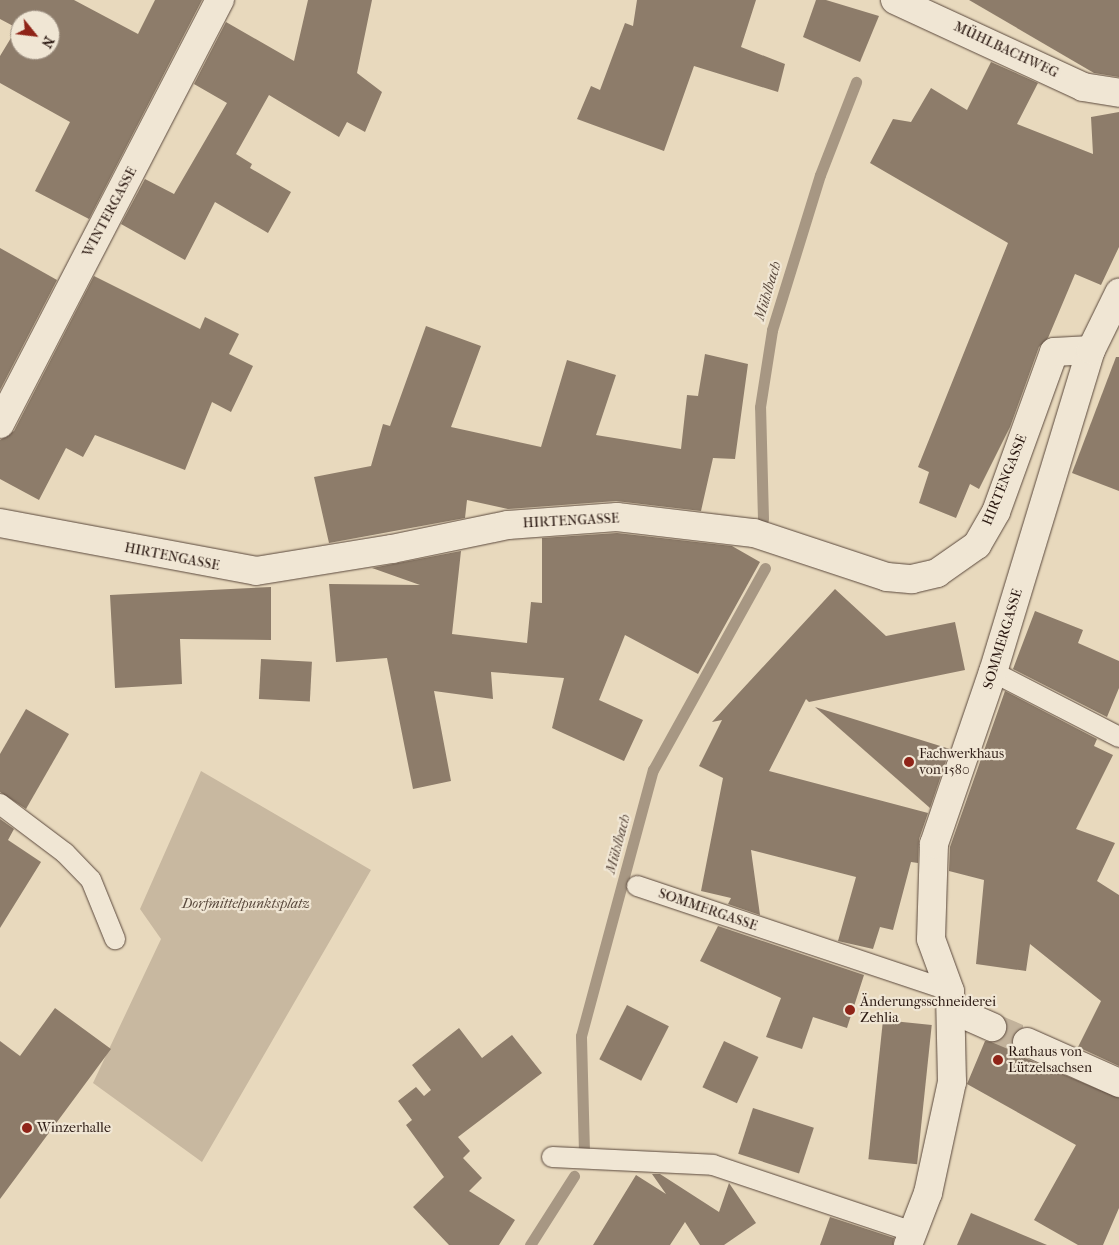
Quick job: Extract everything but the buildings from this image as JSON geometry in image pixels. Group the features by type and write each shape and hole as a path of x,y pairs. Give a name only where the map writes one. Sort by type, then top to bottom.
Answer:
{"street":[{"name":"WINTERGASSE","path":"0,424 220,0"},
{"name":"MÜHLBACHWEG","path":"895,0 1083,87 1119,93"},
{"name":"SOMMERGASSE","path":"910,1238 928,1194 952,1082 950,1000 931,939 934,844 993,672 1091,350 1119,293"},
{"name":"HIRTENGASSE","path":"0,523 256,571 392,549 508,524 617,517 764,536 887,576 912,579 938,573 977,545 996,512 1054,352 1091,350"},
{"path":"950,1000 992,1027"},
{"path":"1027,1042 1119,1083"}],"lane":[{"path":"993,672 1119,737"},
{"path":"0,804 65,853 91,880 114,939"},
{"name":"SOMMERGASSE","path":"638,886 950,1000"},
{"path":"552,1157 713,1165 910,1238"}],"green space":[{"name":"Dorfmittelpunktsplatz","path":"201,771 371,870 202,1162 93,1083 161,939 140,909"}],"waterway":[{"name":"Mühlbach","path":"763,519 760,407 772,330 820,175 856,82"},
{"name":"Mühlbach","path":"584,1152 581,1036 653,770 765,568"},
{"name":"Mühlbach","path":"530,1245 574,1176"}],"tunnel":[{"path":"992,1027 1027,1042"}],"place":[{"name":"Fachwerkhaus von 1580","path":"909,762"},
{"name":"Änderungsschneiderei Zehlia","path":"850,1010"},
{"name":"Rathaus von Lützelsachsen","path":"998,1060"},
{"name":"Winzerhalle","path":"27,1128"}]}
